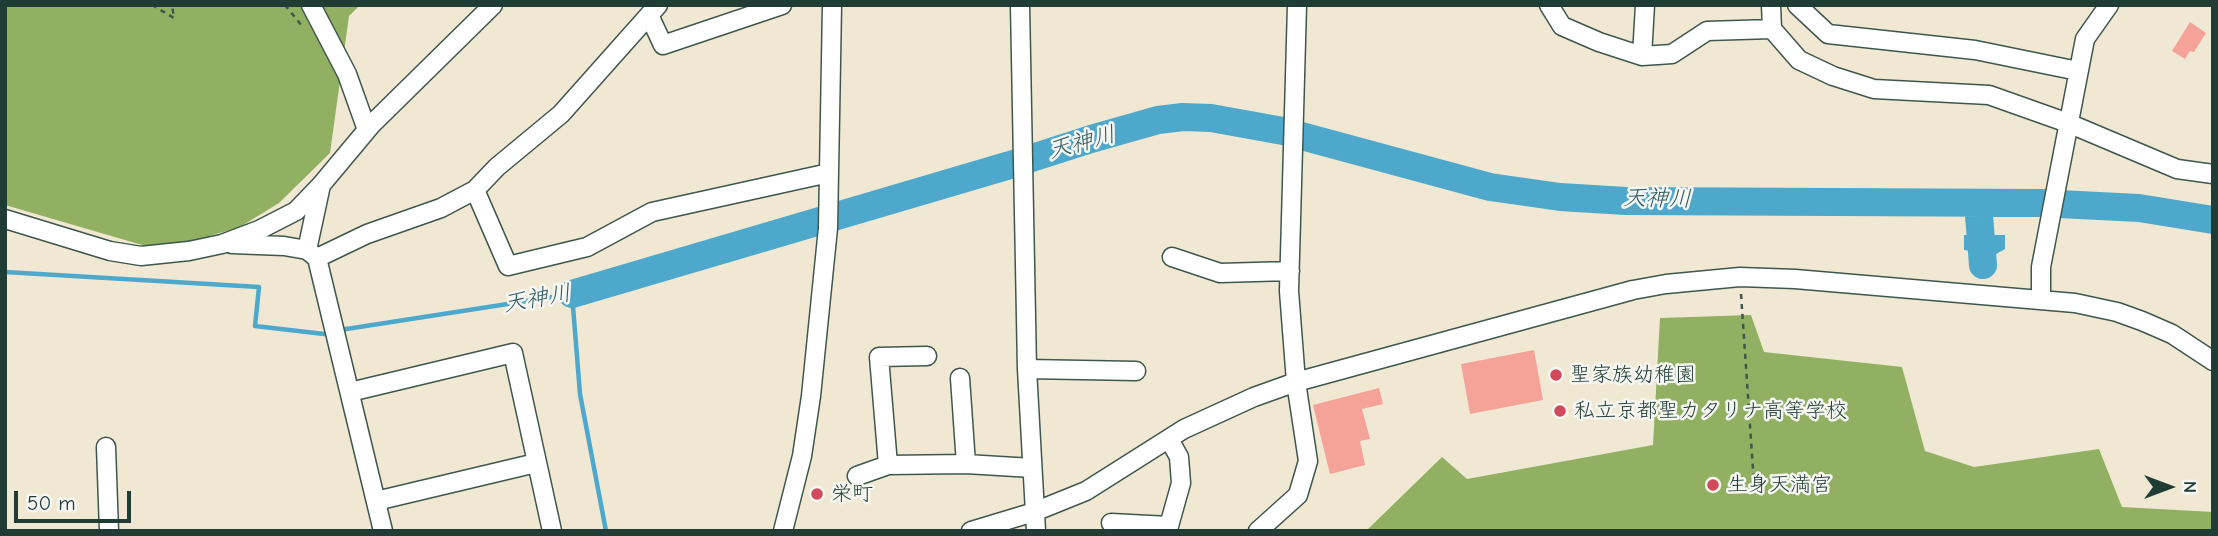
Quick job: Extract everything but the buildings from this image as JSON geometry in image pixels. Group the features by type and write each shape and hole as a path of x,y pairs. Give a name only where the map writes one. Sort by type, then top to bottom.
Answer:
{"street":[{"path":"311,5 347,74 367,130"},
{"path":"5,219 110,251 141,256 222,244 259,230 296,211 367,130 493,5"},
{"path":"654,10 663,45 782,5"},
{"path":"783,531 802,456 811,396 828,228 832,5"},
{"path":"1020,5 1027,369 1036,531"},
{"path":"1258,531 1298,495 1308,461 1296,382 1290,271 1297,5"},
{"path":"1549,5 1562,26 1642,56 1672,54 1707,30 1772,29"},
{"path":"1642,56 1646,5"},
{"path":"1771,5 1772,29 1799,61 1832,76 1874,89 1989,95 2068,123 2177,169 2213,174"},
{"path":"2041,299 2042,267 2078,71 2085,39 2103,7"},
{"path":"1804,8 1828,33 1975,50 2078,71"},
{"path":"222,244 284,246 312,254 442,208 475,190 497,167 561,114 654,10"},
{"path":"475,190 508,266 587,247 652,212 829,173"},
{"path":"321,185 312,254 332,321 383,531"},
{"path":"1172,257 1220,272 1290,271"},
{"path":"971,531 1034,512 1086,491 1216,413 1296,382 1633,290 1666,284 1740,277 2041,299 2094,307 2142,321 2172,334 2213,360"},
{"path":"350,392 513,353 552,531"},
{"path":"888,465 878,357 927,356"},
{"path":"1027,369 1136,372"},
{"path":"960,379 966,464"},
{"path":"1111,523 1148,528 1169,526 1181,483 1180,457 1169,439"},
{"path":"106,447 109,531"},
{"path":"376,501 536,463"},
{"path":"857,476 888,465 966,464 1032,468"}],"path":[{"path":"152,5 174,18 172,5"},
{"path":"1740,277 1754,484"}],"green space":[{"path":"5,5 360,5 349,16 330,153 279,203 240,227 172,247 149,247 5,205"},
{"path":"1751,315 1764,352 1902,367 1925,451 1974,467 2099,449 2122,507 2213,512 2213,531 1366,531 1442,457 1467,479 1653,445 1660,318"}],"water":[{"path":"1964,235 2005,235 2005,249 1991,257 1991,265 1978,265 1978,258 1971,251 1964,250"}],"waterway":[{"name":"天神川","path":"572,294 1091,139 1158,120 1183,117 1211,118 1283,131 1490,187 1560,197 1626,201 2039,203 2139,208 2213,220"},
{"path":"1978,203 1983,265"},
{"name":"天神川","path":"5,272 259,287 255,326 324,334 332,332"},
{"name":"天神川","path":"340,330 572,294 580,394 606,531"}],"place":[{"name":"聖家族幼稚園","path":"1556,375"},
{"name":"私立京都聖カタリナ高等学校","path":"1560,411"},
{"name":"生身天満宮","path":"1713,485"},
{"name":"栄町","path":"817,494"}]}
